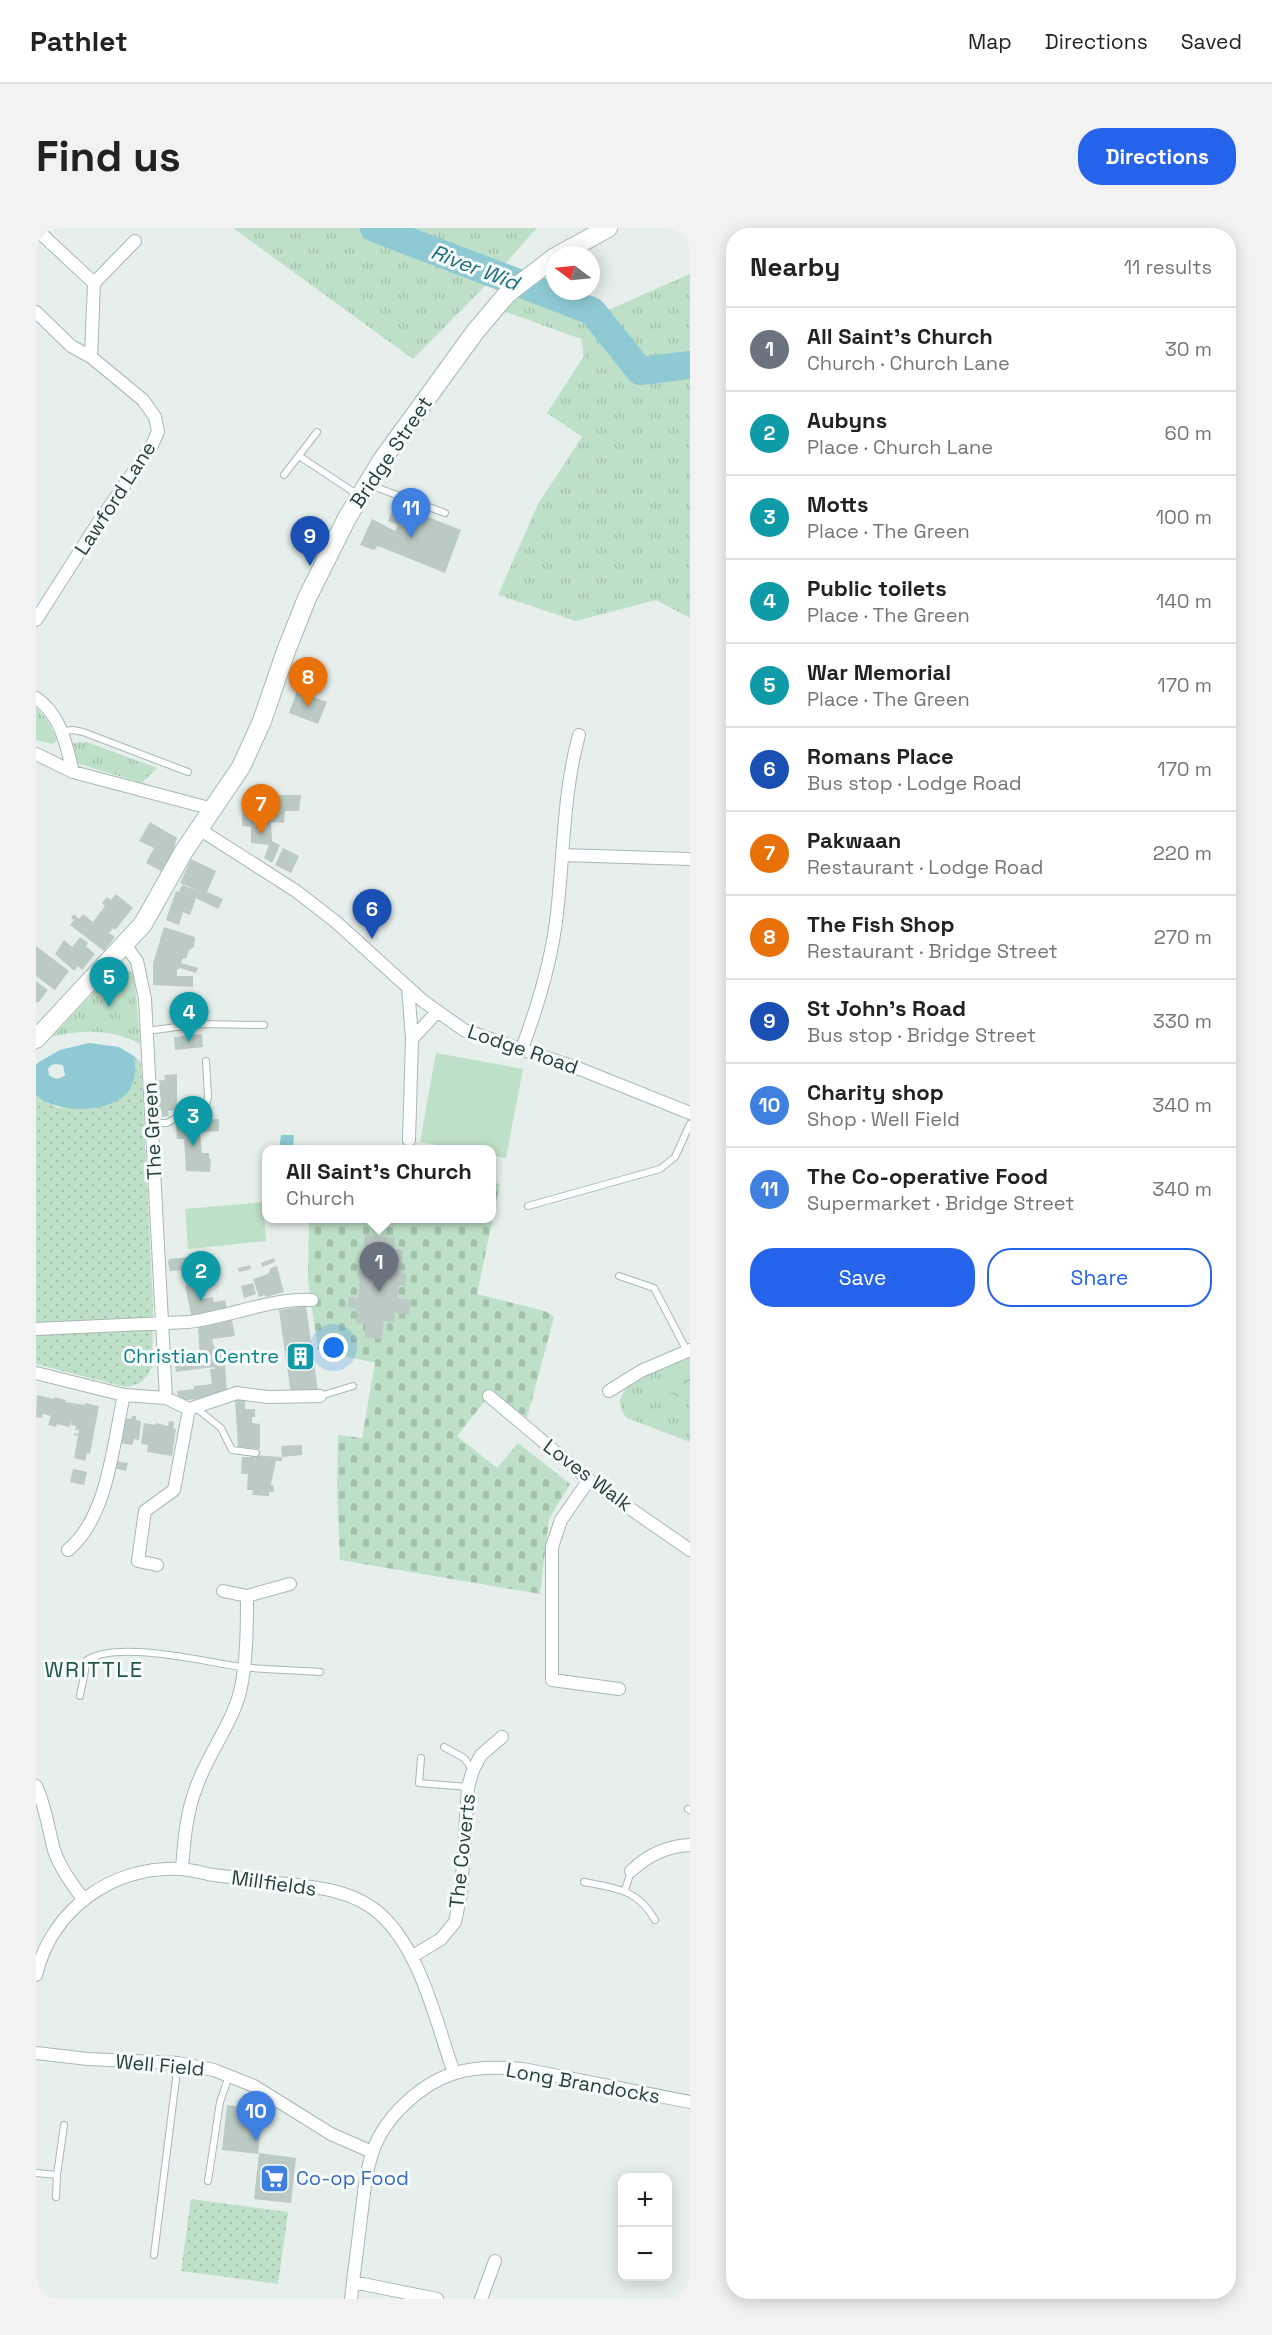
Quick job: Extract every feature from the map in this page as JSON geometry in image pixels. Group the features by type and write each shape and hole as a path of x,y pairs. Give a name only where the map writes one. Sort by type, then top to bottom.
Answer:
{"street":[{"path":"575,246 608,228"},
{"path":"36,230 94,283"},
{"path":"91,357 94,283 135,241"},
{"name":"Bridge Street","path":"206,819 241,767 253,743 307,598 363,490 401,432 475,332 508,293 546,264"},
{"name":"Lawford Lane","path":"36,312 71,346 91,357 143,400 155,417 158,432 151,447 98,523 36,620"},
{"path":"36,698 46,705 63,731 73,772"},
{"path":"521,1051 532,1022 553,944 563,832 570,776 579,735"},
{"name":"Lodge Road","path":"36,754 73,772 206,819 336,922 437,1012 464,1030 580,1069 690,1113"},
{"path":"36,1039 143,924 184,851 206,819"},
{"path":"562,855 690,859"},
{"name":"The Green","path":"125,945 137,961 141,975 147,1031 166,1398"},
{"path":"408,987 411,1038 409,1140"},
{"path":"411,1038 437,1012"},
{"path":"36,1329 207,1320 284,1302 312,1300"},
{"path":"609,1391 641,1371 688,1351"},
{"path":"36,1373 124,1395 166,1398 192,1408 237,1393 268,1397 320,1396"},
{"path":"68,1550 89,1528 100,1506 124,1395"},
{"name":"Loves Walk","path":"489,1396 589,1480 690,1550"},
{"path":"157,1564 138,1561 145,1511 174,1490 192,1408"},
{"path":"589,1480 561,1520 552,1547 552,1680 619,1689"},
{"path":"223,1591 247,1596 290,1584"},
{"path":"182,1869 189,1813 196,1788 232,1714 240,1691 247,1637 247,1596"},
{"name":"The Coverts","path":"413,1956 441,1939 455,1922 461,1893 468,1787 481,1755 502,1737"},
{"path":"36,1786 45,1809 55,1852 63,1869 83,1899"},
{"path":"631,1871 644,1859 661,1850 690,1845"},
{"name":"Millfields","path":"36,1976 41,1956 63,1917 83,1899 110,1883 138,1874 182,1869 315,1888 362,1901 396,1931 413,1956 454,2073"},
{"name":"Well Field","path":"36,2053 88,2059 199,2066 254,2086 331,2134 372,2152"},
{"name":"Long Brandocks","path":"351,2299 366,2175 372,2152 402,2107 435,2082 454,2073 481,2068 523,2069 690,2102"},
{"path":"481,2299 495,2260"},
{"path":"353,2283 437,2299"}],"lane":[{"path":"284,475 317,432"},
{"path":"299,456 363,490 445,513"},
{"path":"63,731 83,732 188,772"},
{"path":"147,1031 200,1024 264,1025"},
{"path":"152,1123 167,1123 176,1118 204,1113 208,1097 206,1061"},
{"path":"528,1206 660,1169 675,1157 690,1124"},
{"path":"619,1276 654,1288 688,1351"},
{"path":"320,1396 353,1386"},
{"path":"192,1408 221,1428 232,1450 256,1453"},
{"path":"80,1696 87,1660 104,1654 158,1654 243,1667 320,1672"},
{"path":"444,1748 464,1758 473,1770"},
{"path":"421,1758 419,1783 468,1787"},
{"path":"625,1890 631,1871"},
{"path":"584,1882 625,1890 649,1909 655,1920"},
{"path":"154,2255 178,2063"},
{"path":"208,2181 220,2102 229,2075"},
{"path":"56,2197 64,2125"},
{"path":"36,2173 57,2175"}],"green space":[{"path":"233,228 537,228 486,285 413,359"},
{"path":"690,274 690,618 656,600 576,621 498,595 538,504 582,437 547,413 584,356 581,339 503,311 526,292 590,318"},
{"path":"36,708 46,718 53,731 57,740 53,744 36,740"},
{"path":"87,742 157,768 142,783 73,762 69,743"},
{"path":"125,969 132,973 135,982 140,1044 119,1035 97,1032 52,1037 99,988"},
{"path":"436,1053 523,1069 506,1158 496,1156 496,1145 438,1145 420,1142"},
{"path":"134,1056 141,1063 153,1305 152,1367 142,1381 125,1387 36,1364 36,1095 58,1108 94,1107 135,1062"},
{"path":"496,1183 500,1184 496,1203"},
{"path":"262,1202 262,1223 265,1223 266,1241 188,1249 185,1209"},
{"path":"309,1223 492,1223 477,1294 545,1311 554,1317 527,1418 492,1392 457,1436 497,1468 518,1443 570,1484 549,1519 540,1594 340,1560 337,1492 338,1435 362,1438 375,1363 318,1350 308,1281"},
{"path":"690,1357 690,1442 627,1418 620,1406 622,1396 628,1387 653,1372"},
{"path":"690,1364 690,1400 673,1395 667,1390 667,1382 676,1371"},
{"path":"191,2199 288,2212 278,2284 181,2271"}],"water":[{"path":"89,1043 119,1047 134,1056 135,1072 131,1087 116,1101 93,1108 67,1108 45,1101 36,1095 36,1065 60,1050","holes":["51,1065 63,1065 65,1075 63,1077 57,1079 49,1075 48,1069"]},
{"path":"281,1135 294,1135 293,1145 280,1145"}],"building":[{"path":"395,504 461,530 445,573 378,546 374,550 360,545 372,519 395,531 398,525 388,521"},
{"path":"297,691 327,702 318,724 289,713"},
{"path":"243,795 301,795 299,811 285,811 284,823 271,822 272,841 280,845 272,863 264,858 269,845 251,843 251,827 242,826"},
{"path":"150,822 177,838 171,858 163,872 146,863 154,848 139,841"},
{"path":"283,848 299,856 291,873 275,865"},
{"path":"191,859 216,871 207,892 223,899 218,909 196,898 190,915 183,912 179,925 166,920 176,891 179,892 182,885 201,892 180,883"},
{"path":"116,894 133,908 115,930 113,928 109,933 115,937 104,951 70,925 74,920 71,918 74,914 79,919 83,914 93,922 105,906 102,903 107,897 111,900"},
{"path":"164,927 195,937 194,947 189,950 186,959 183,958 181,963 198,968 196,973 180,968 177,970 177,976 193,976 193,987 153,985 153,963"},
{"path":"80,937 88,943 86,946 95,954 82,970 78,966 74,971 55,954 64,940 72,947"},
{"path":"36,946 69,971 55,990 36,976"},
{"path":"36,981 48,990 38,1003 36,1002"},
{"path":"202,1034 203,1047 175,1050 174,1037"},
{"path":"177,1074 177,1110 168,1111 169,1116 162,1117 162,1113 156,1113 153,1081 165,1080 164,1075"},
{"path":"219,1119 219,1131 200,1132 202,1153 209,1153 209,1159 211,1159 210,1172 186,1171 184,1139 177,1139 176,1122"},
{"path":"365,1235 395,1238 394,1249 403,1250 400,1269 403,1274 406,1274 405,1286 399,1285 398,1298 411,1300 409,1315 395,1313 394,1322 384,1321 382,1339 364,1338 366,1324 356,1323 357,1309 348,1307 349,1297 358,1298 359,1264 362,1265"},
{"path":"210,1255 211,1280 199,1282 202,1299 213,1297 214,1302 225,1300 228,1312 192,1319 185,1286 188,1285 185,1270 170,1271 169,1259"},
{"path":"274,1258 275,1262 262,1267 261,1263"},
{"path":"250,1265 251,1269 239,1272 238,1268"},
{"path":"277,1266 284,1292 259,1297 253,1279 268,1274 271,1268"},
{"path":"253,1283 256,1294 244,1298 241,1286"},
{"name":"Christian Centre","path":"306,1306 318,1391 291,1395 279,1310"},
{"path":"232,1320 235,1336 212,1339 214,1347 218,1347 218,1352 231,1350 232,1363 225,1364 227,1393 178,1401 177,1391 212,1384 210,1369 215,1369 214,1367 176,1372 175,1363 200,1360 198,1327"},
{"path":"37,1395 54,1399 54,1397 66,1400 66,1402 99,1406 90,1454 87,1453 85,1461 74,1458 78,1436 74,1433 78,1434 79,1430 75,1430 76,1426 71,1425 72,1421 69,1427 57,1424 56,1427 48,1425 51,1416 43,1414 42,1418 36,1417"},
{"path":"245,1398 245,1409 255,1409 252,1423 260,1424 260,1449 238,1447 235,1399"},
{"path":"132,1416 136,1416 136,1420 141,1421 139,1440 134,1439 132,1445 120,1443 124,1418 131,1419"},
{"path":"169,1421 174,1422 173,1428 176,1429 172,1456 147,1452 148,1445 141,1444 144,1423 168,1426"},
{"path":"302,1445 302,1455 282,1457 281,1446"},
{"path":"251,1455 282,1457 282,1461 276,1461 271,1484 274,1492 269,1492 269,1496 252,1495 253,1490 247,1490 248,1474 241,1474 242,1457 251,1457"},
{"path":"116,1461 128,1463 126,1471 114,1468"},
{"path":"73,1469 87,1472 84,1485 70,1482"},
{"path":"227,2105 263,2109 258,2154 222,2150"},
{"name":"Co-op Food","path":"259,2153 296,2158 291,2203 254,2199"}],"waterway":[{"name":"River Wid","path":"374,228 592,311 640,371 690,365"}],"place":[{"name":"The Co-operative Food","path":"411,538"},
{"name":"St John's Road","path":"310,566"},
{"name":"The Fish Shop","path":"308,707"},
{"name":"Pakwaan","path":"261,834"},
{"name":"Romans Place","path":"372,939"},
{"name":"War Memorial","path":"109,1007"},
{"name":"Public toilets","path":"189,1042"},
{"name":"Motts","path":"193,1146"},
{"name":"All Saint's Church","path":"379,1292"},
{"name":"Aubyns","path":"201,1301"},
{"name":"Christian Centre","path":"300,1356"},
{"name":"Charity shop","path":"256,2141"},
{"name":"Co-op Food","path":"275,2178"}],"district":[{"name":"WRITTLE","path":"94,1669"}]}
